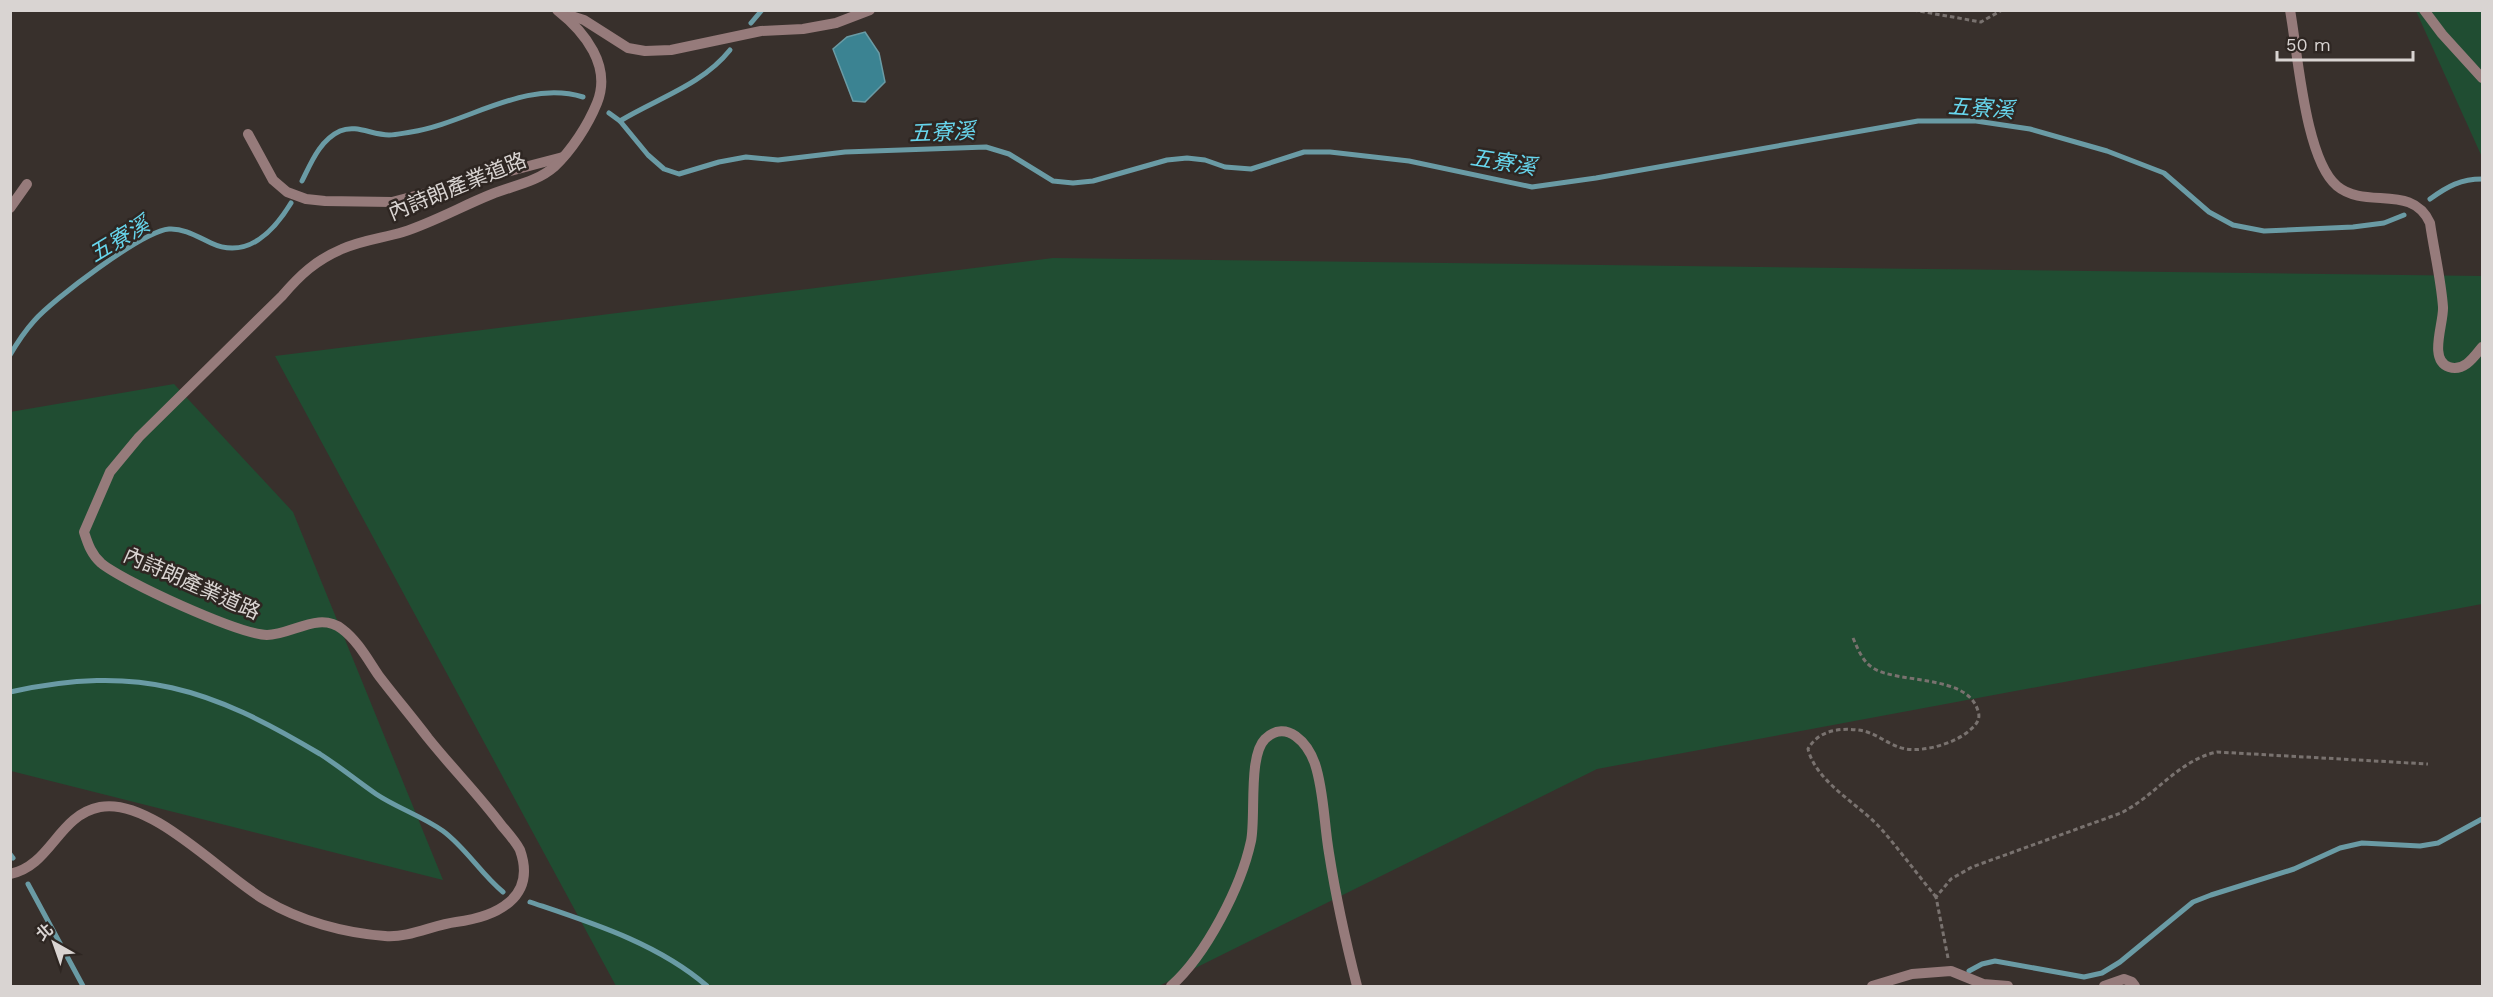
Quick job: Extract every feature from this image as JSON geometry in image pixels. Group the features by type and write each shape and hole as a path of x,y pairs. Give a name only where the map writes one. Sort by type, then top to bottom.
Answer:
{"lane":[{"path":"558,11 584,20 628,48 645,51 671,50 761,31 803,29 836,22 870,10"},
{"path":"2290,10 2308,124 2317,157 2326,173 2338,186 2349,193 2400,198 2410,201 2425,213 2430,223 2442,302 2438,350 2440,360 2454,369 2464,366 2482,347"},
{"path":"2424,10 2442,34 2482,78"},
{"name":"內詩朗產業道路","path":"10,874 31,867 71,820 86,811 117,806 132,810 165,827 263,899 300,918 353,931 388,936 442,924 475,920 501,910 519,893 524,873 519,848 408,712 356,642 339,627 326,622 306,625 283,634 242,631 134,582 100,562 89,549 84,532 110,472 131,446 282,296 302,272 342,249 403,232 528,182 552,168 563,157 593,111 602,90 603,77 596,56 576,28 558,11"},
{"path":"248,134 273,180 286,192 306,199 325,201 392,201 563,157"},
{"path":"10,208 27,184"},
{"path":"1171,987 1199,956 1243,873 1251,839 1256,758 1265,740 1279,732 1294,734 1306,743 1315,765 1329,856 1357,987"},
{"path":"1872,987 1912,974 1951,971 1983,984 2008,987"},
{"path":"2104,987 2124,979 2132,982 2135,987"}],"path":[{"path":"1913,10 1981,22 2002,10"},
{"path":"1853,638 1863,659 1872,668 1890,675 1924,679 1958,691 1976,703 1980,715 1977,725 1965,735 1935,747 1908,750 1891,745 1866,731 1849,730 1827,731 1815,738 1808,749 1812,762 1824,776 1882,830 1936,897 1951,971"},
{"path":"1936,897 1951,879 1972,867 2121,813 2141,803 2202,755 2217,752 2428,764"}],"green space":[{"path":"2416,11 2482,11 2482,157"},
{"path":"1053,258 2482,276 2482,604 1597,769 1159,986 616,986 275,356"},
{"path":"174,384 293,512 443,880 11,771 10,412"}],"water":[{"path":"865,32 879,53 885,82 865,102 853,101 833,49 847,37"}],"waterway":[{"path":"751,23 762,10"},
{"path":"620,121 693,82 719,62 730,50"},
{"name":"五寮溪","path":"302,181 327,140 346,129 358,129 383,135 397,134 432,127 518,98 561,93 583,97"},
{"name":"五寮溪","path":"609,113 620,121 648,155 664,169 679,174 746,157 778,160 845,152 986,147 1009,154 1053,181 1073,183 1093,181 1167,160 1187,158 1205,160 1225,167 1251,169 1304,152 1330,152 1409,161 1532,187 1596,178 1918,121 1976,121 2030,129 2107,151 2164,173 2209,212 2233,225 2264,231 2353,227 2384,223 2404,215"},
{"name":"五寮溪","path":"2430,199 2455,184 2482,179"},
{"name":"五寮溪","path":"10,355 27,329 44,311 98,268 139,241 156,233 175,229 211,243 236,248 248,245 268,232 291,203"},
{"path":"10,692 56,684 97,681 135,682 172,688 207,698 280,731 334,763 392,804 443,831 503,892"},
{"path":"1969,971 1982,964 1995,961 2084,977 2102,973 2120,962 2193,902 2294,869 2340,848 2362,843 2420,846 2438,843 2482,819"},
{"path":"10,854 13,858"},
{"path":"28,884 83,986"},
{"path":"530,902 600,926 645,946 688,971 707,986"}]}
